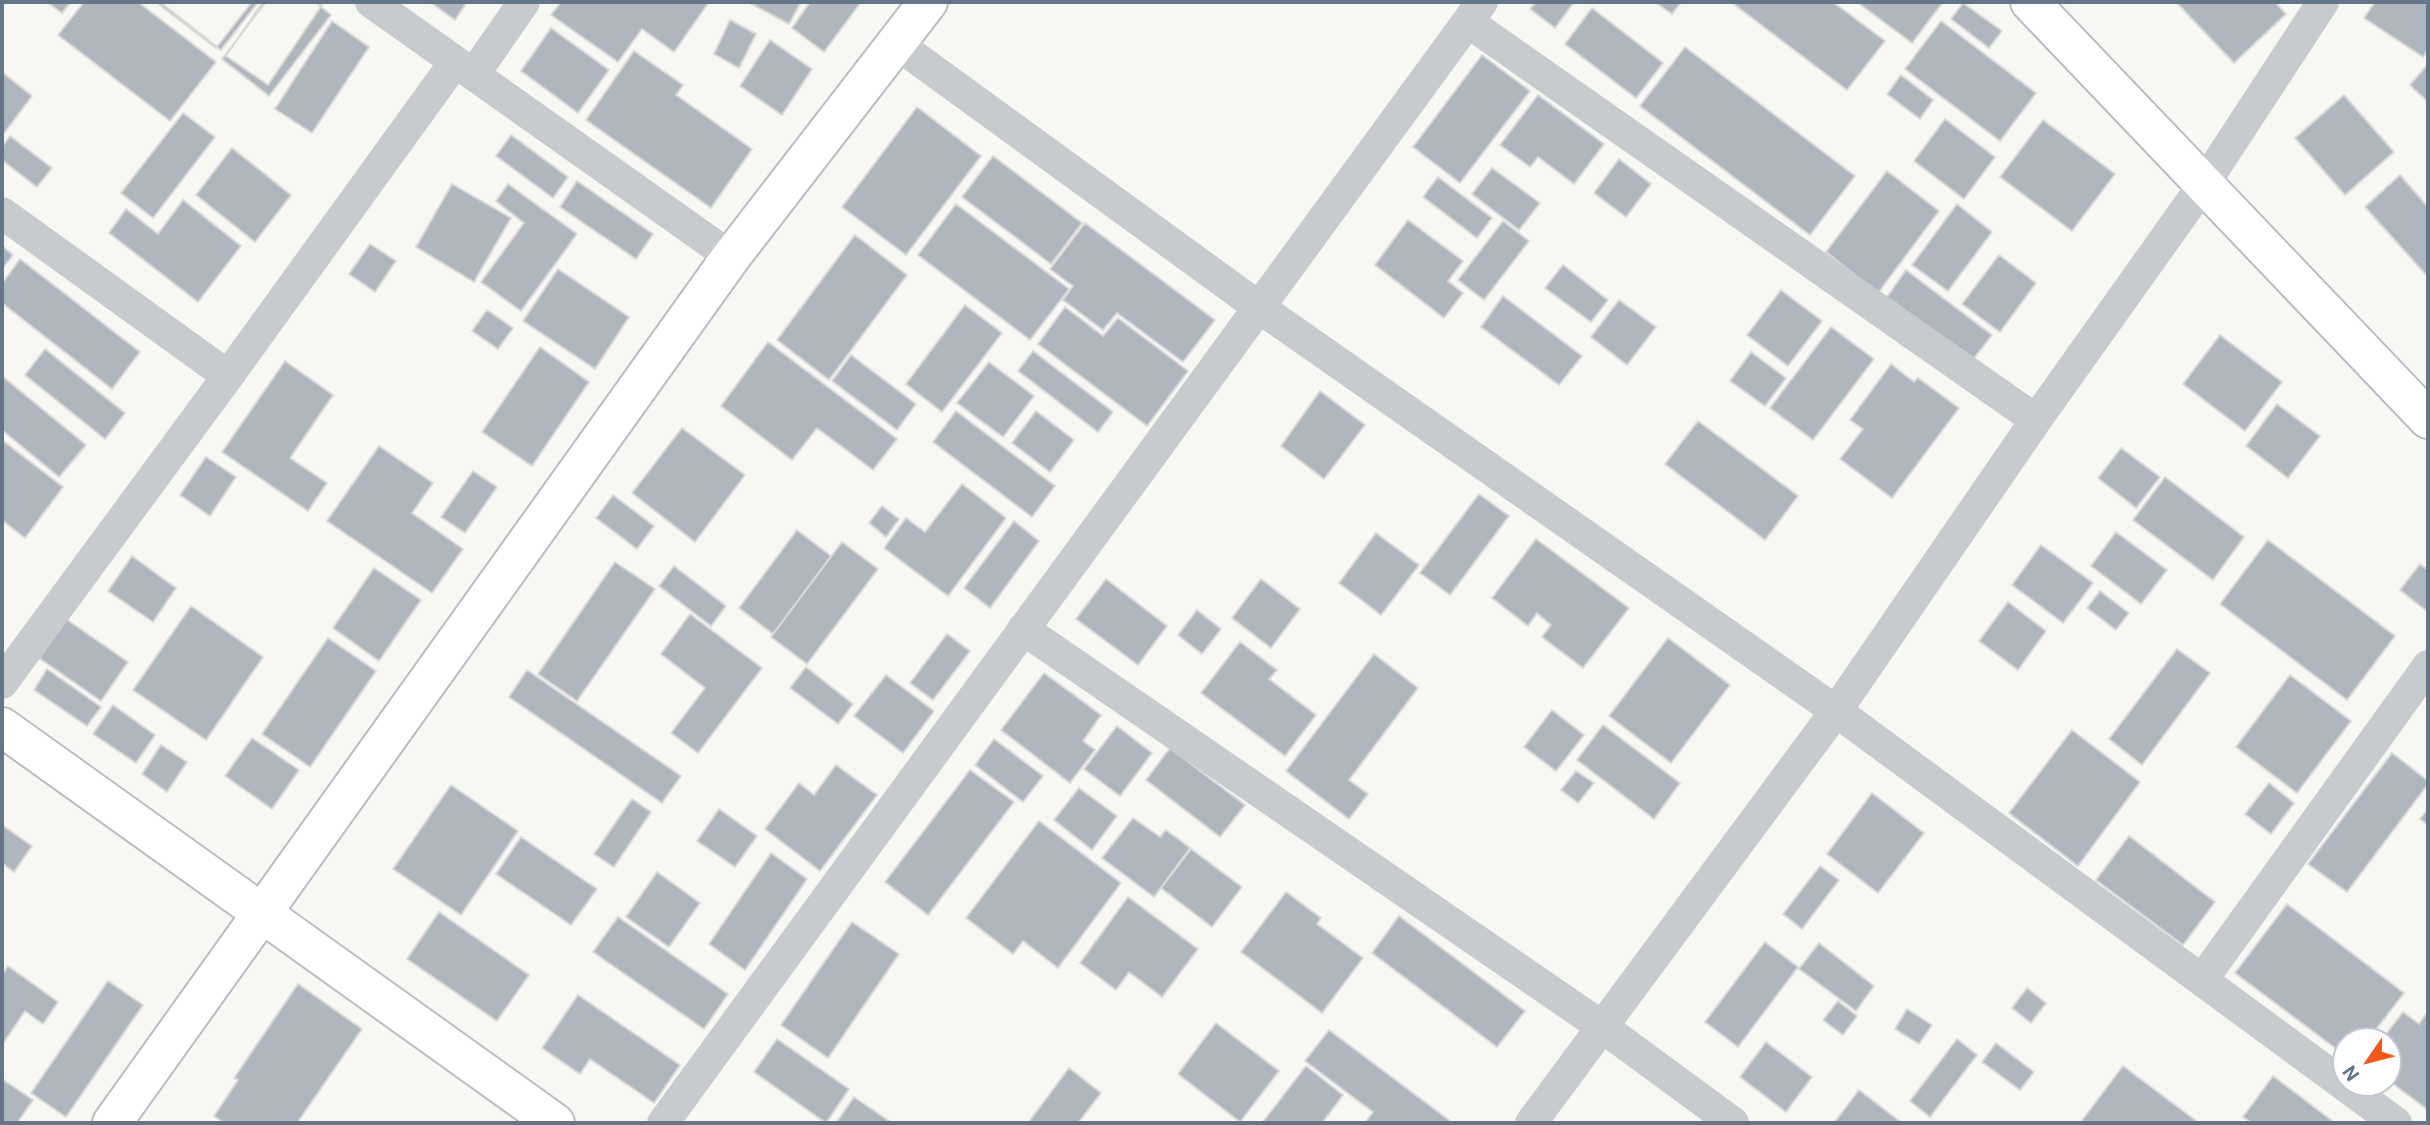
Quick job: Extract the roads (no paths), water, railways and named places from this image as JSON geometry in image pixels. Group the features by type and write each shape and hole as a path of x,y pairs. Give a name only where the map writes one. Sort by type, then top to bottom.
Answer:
{"main road":[{"path":"111,1123 731,257 928,2"},
{"path":"2030,2 2428,419"},
{"path":"2,727 555,1123"}],"street":[{"path":"371,2 731,257"},
{"path":"2,683 229,376 464,68 524,2"},
{"path":"1531,1123 1836,711 2036,420 2204,184 2323,2"},
{"path":"663,1123 1475,12 2036,420"},
{"path":"897,44 1260,308 1836,711 2396,1123"},
{"path":"2,213 229,376"},
{"path":"1023,628 1601,1026 1733,1123"},
{"path":"2202,980 2428,666"}]}
